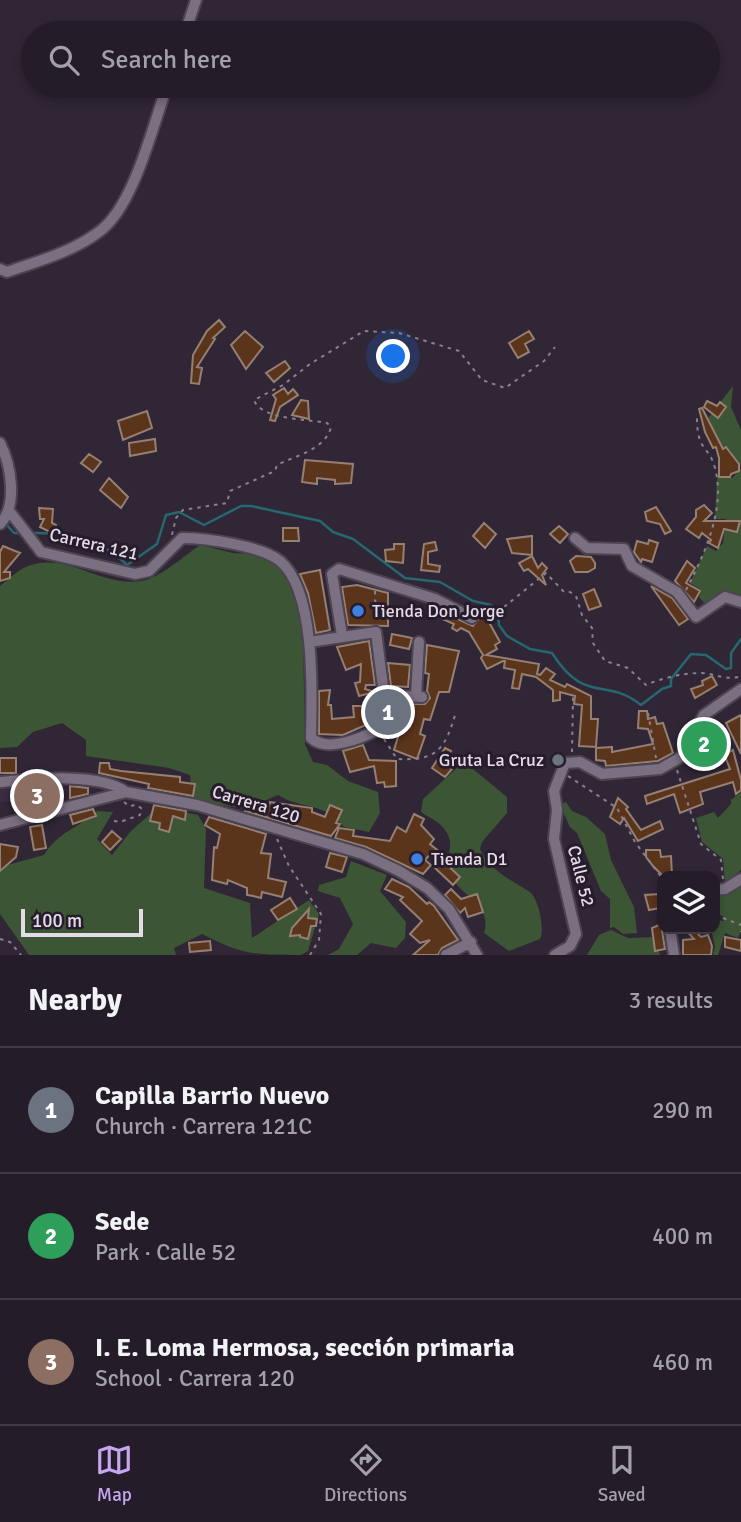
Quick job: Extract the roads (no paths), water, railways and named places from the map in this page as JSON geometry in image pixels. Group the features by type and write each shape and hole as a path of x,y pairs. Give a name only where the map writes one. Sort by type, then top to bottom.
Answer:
{"street":[{"path":"189,21 195,0"},
{"path":"0,269 7,272 41,260 80,244 103,230 127,193 163,98"},
{"path":"0,443 7,464 6,517"},
{"name":"Carrera 121","path":"6,517 41,552 135,574 149,571 175,543 187,538 263,552 282,562 298,586 309,642"},
{"path":"575,538 587,548 624,550 632,566 667,585 696,617 725,597 741,602"},
{"path":"342,635 332,574 339,569 435,599 472,618"},
{"path":"376,632 384,695 379,729 358,740 339,743 316,742 311,737 312,675 309,642 376,632"},
{"path":"384,695 419,697 419,642"},
{"name":"Calle 52","path":"555,955 570,946 576,934 554,839 557,810 554,791 569,762 602,774 660,769 672,764 685,752 699,719 741,689"},
{"path":"0,782 92,780 117,786 128,792"},
{"name":"Carrera 120","path":"0,825 128,792 197,805 372,857 400,870 427,888 449,909 477,955"},
{"path":"720,890 741,879"},
{"path":"671,934 674,955"},
{"path":"446,955 471,942"}],"waterway":[{"path":"30,533 82,539 106,549 127,565 157,544 166,515 179,512 204,525 241,506 320,521 333,532 353,539 405,578 440,582 473,601 491,605 507,636 530,649 552,653 564,669 586,685 617,692 641,705 662,689 671,686 671,679 691,654 706,655 726,669 731,668 731,653 741,639"},
{"path":"6,524 14,533 23,533"}],"place":[{"name":"Tienda Don Jorge","path":"358,611"},
{"name":"Capilla Barrio Nuevo","path":"388,712"},
{"name":"Sede","path":"704,744"},
{"name":"Gruta La Cruz","path":"558,760"},
{"name":"I. E. Loma Hermosa, sección primaria","path":"37,796"},
{"name":"Tienda D1","path":"417,859"}]}
